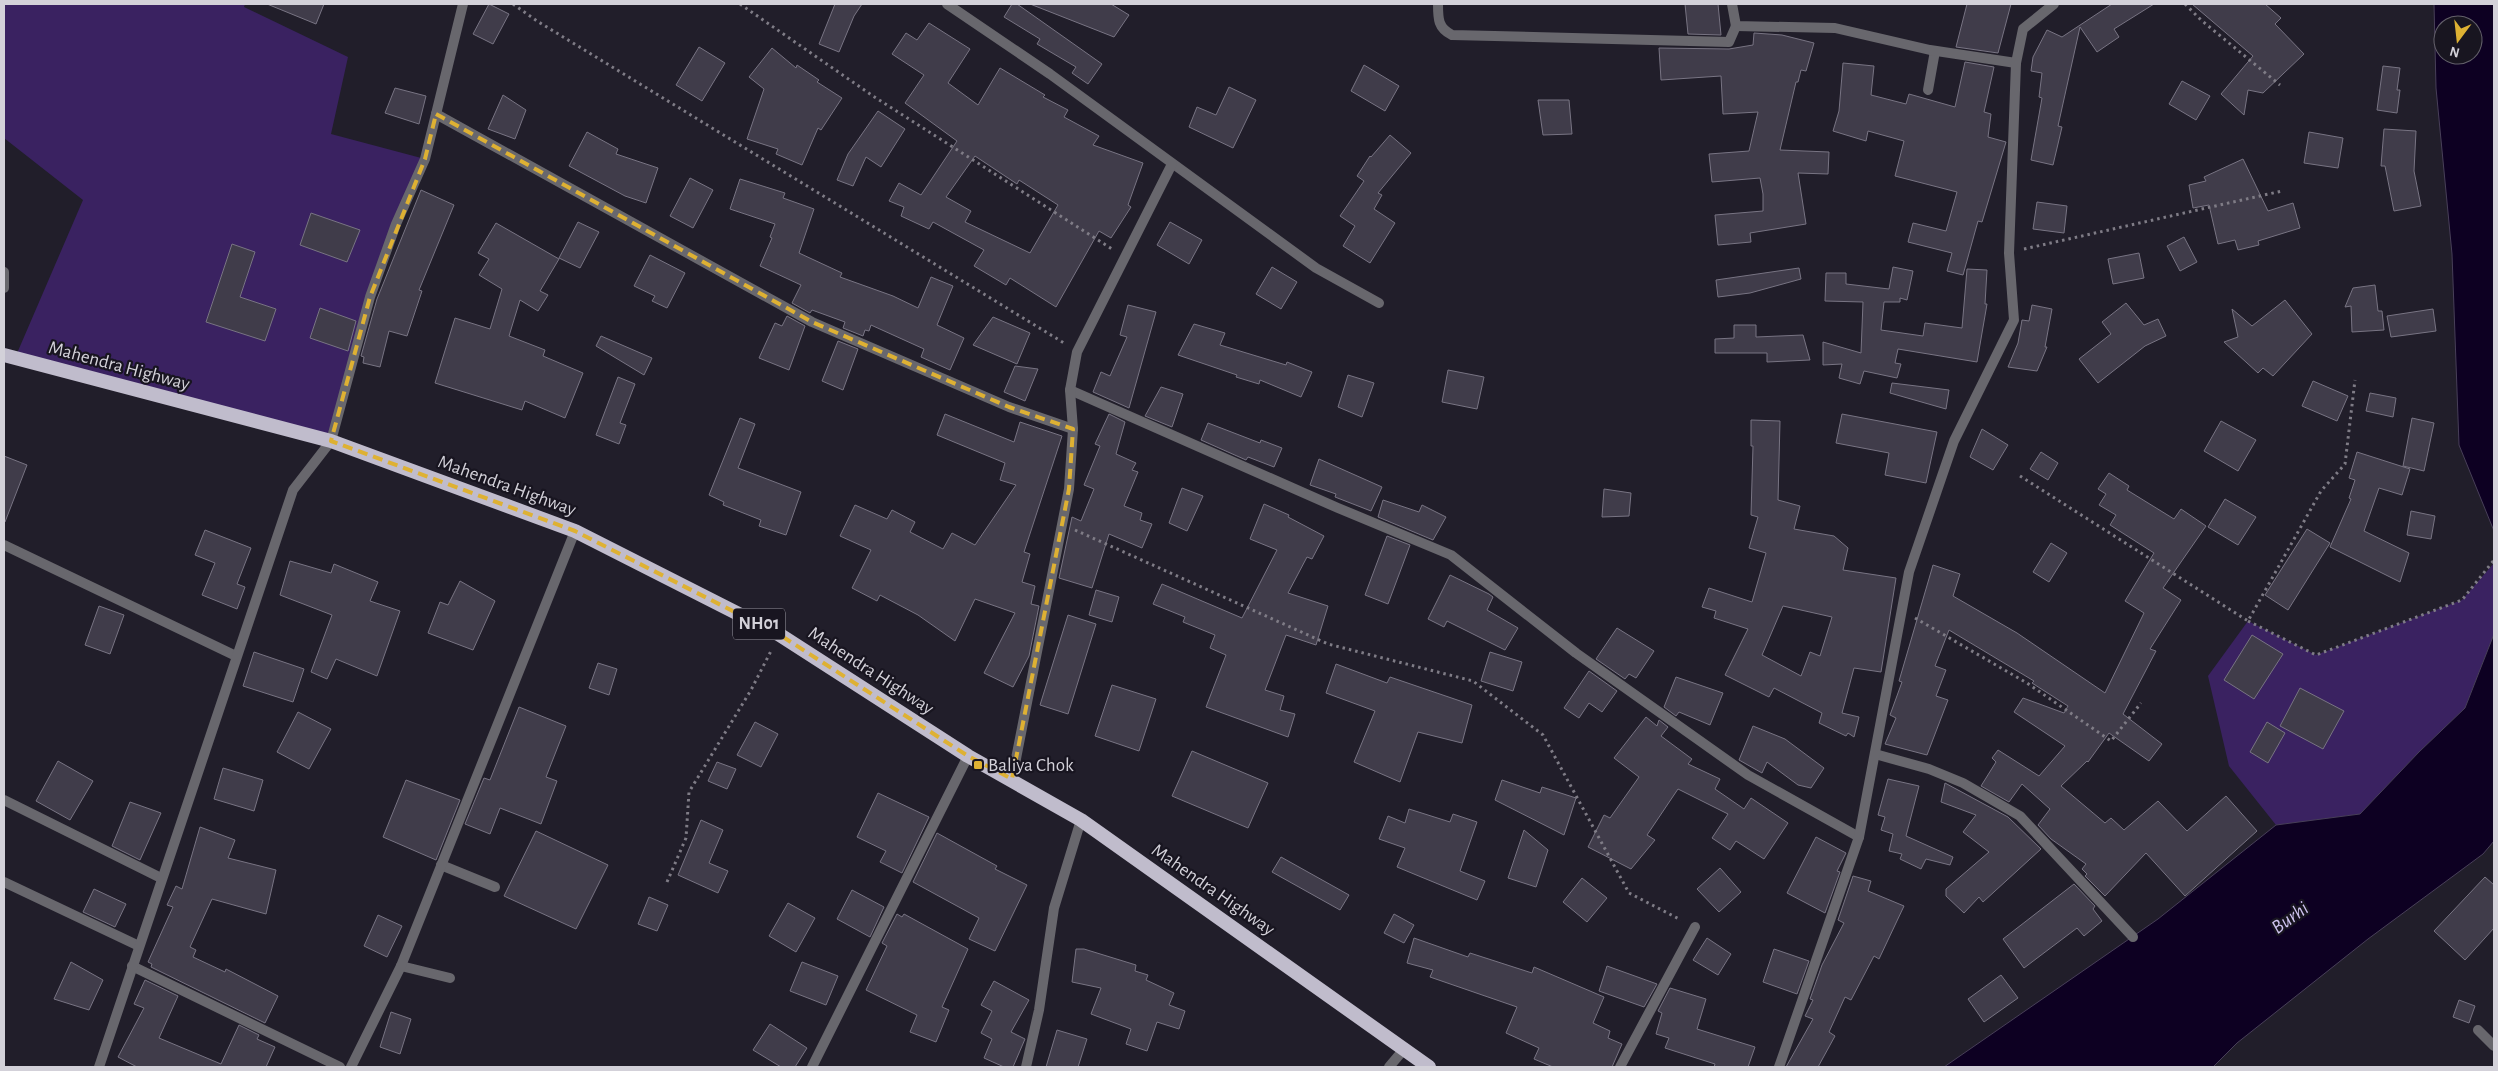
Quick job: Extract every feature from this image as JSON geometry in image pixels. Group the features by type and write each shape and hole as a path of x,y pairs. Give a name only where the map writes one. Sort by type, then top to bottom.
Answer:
{"highway":[{"name":"Mahendra Highway","path":"4,355 331,441 575,531 780,635 968,756 1012,779 1081,820 1430,1067"}],"street":[{"path":"98,1067 293,490 331,441 370,297 396,224 424,159 463,4"},
{"path":"947,4 1050,74 1316,268 1379,303"},
{"path":"1438,4 1438,18 1442,30 1452,36 1730,42 1736,26 1732,4"},
{"path":"1779,1067 1859,837 1909,572 1954,442 2014,320 2009,253 2016,63 2023,29 2054,4"},
{"path":"1736,26 1835,28 1935,51 2016,63"},
{"path":"1928,90 1935,51"},
{"path":"436,114 812,322 1009,407 1073,429"},
{"path":"1012,779 1069,488 1073,429 1070,390 1077,352 1172,164"},
{"path":"4,272 4,288"},
{"path":"1070,390 1338,508 1451,555 1576,653 1748,775 1859,837"},
{"path":"351,1067 401,966 575,531"},
{"path":"4,544 236,656"},
{"path":"1875,754 1928,769 1963,783 2020,816 2133,937"},
{"path":"812,1067 968,756"},
{"path":"4,800 161,878"},
{"path":"1026,1067 1039,1010 1054,908 1081,820"},
{"path":"441,865 495,887"},
{"path":"4,882 139,946"},
{"path":"1620,1067 1695,927"},
{"path":"132,966 340,1067"},
{"path":"401,966 450,978"},
{"path":"2478,1030 2494,1046"},
{"path":"1389,1067 1405,1048"}],"path":[{"path":"513,4 537,21 1077,352"},
{"path":"740,4 873,96 1125,257"},
{"path":"2185,4 2201,20 2280,85"},
{"path":"2009,253 2282,191"},
{"path":"2248,621 2321,491 2345,464 2355,380"},
{"path":"2020,476 2248,621 2316,656 2462,600 2494,560"},
{"path":"1062,524 1328,644 1473,681 1543,734 1629,892 1695,927"},
{"path":"1902,611 2027,683 2111,741 2141,703"},
{"path":"667,882 686,838 689,792 751,690 780,635"}],"highlighted area":[{"path":"436,114 812,322 1009,407 1073,429 1069,489 1012,779 968,756 780,635 575,531 331,441 370,297 425,159"}],"shaded area":[{"path":"4,4 245,4 244,7 348,57 331,134 425,159 396,224 331,441 15,358 83,200 4,138"},
{"path":"2494,563 2494,634 2465,708 2419,752 2360,814 2276,825 2229,766 2208,676 2248,621 2316,655 2462,600"}],"water":[{"path":"2434,4 2494,4 2494,531 2459,445 2452,254 2435,65 2483,65 2483,15 2434,15"},
{"name":"Burhi","path":"2494,634 2494,841 2483,854 2368,939 2237,1043 2213,1067 1944,1067 2158,919 2276,825 2360,814 2419,752 2465,708"}],"building":[{"path":"267,4 324,4 316,24"},
{"path":"489,4 509,14 493,44 473,34"},
{"path":"835,4 862,4 854,16 839,52 819,44"},
{"path":"1012,4 1017,4 1102,64 1088,84 1072,73 1076,67 1037,44 1040,39 1004,17"},
{"path":"1030,4 1111,4 1129,15 1114,37"},
{"path":"1685,4 1718,4 1721,35 1688,34"},
{"path":"1967,4 2011,4 1998,53 1956,47"},
{"path":"2112,4 2154,4 2114,29 2119,37 2097,52 2080,27 2058,126 2062,127 2053,165 2031,160 2042,98 2039,97 2042,73 2031,71 2033,57 2047,30 2062,37"},
{"path":"2192,4 2265,4 2281,18 2275,24 2304,54 2263,93 2248,90 2244,115 2221,94 2253,56"},
{"path":"929,23 970,49 948,83 978,105 1000,68 1045,95 1043,97 1068,110 1064,117 1099,136 1093,145 1143,163 1128,205 1131,207 1111,238 1099,231 1056,307 1010,278 1006,285 974,266 984,250 933,222 929,229 901,216 904,207 889,201 899,183 921,195 957,141 905,103 924,75 892,54 906,33 917,40","holes":["975,156 1017,184 1019,180 1058,205 1030,253 965,222 971,211 946,197"]},
{"path":"1754,33 1782,35 1814,43 1806,71 1801,70 1798,82 1796,82 1780,150 1829,152 1828,174 1798,173 1806,224 1750,233 1751,242 1718,245 1715,215 1763,211 1763,194 1760,178 1712,182 1709,154 1749,151 1758,112 1723,114 1721,76 1661,80 1659,48 1729,49 1753,45"},
{"path":"699,47 725,63 702,101 676,85"},
{"path":"772,48 796,68 797,65 819,80 817,82 842,98 821,130 818,128 802,165 776,154 778,149 747,139 764,89 749,77"},
{"path":"1965,62 1994,67 1984,112 1991,114 1988,137 2006,142 1982,222 1978,221 1963,275 1947,271 1952,253 1908,242 1913,223 1946,231 1957,192 1895,176 1904,141 1868,131 1866,141 1833,131 1839,111 1843,63 1874,66 1871,95 1906,104 1909,94 1955,107"},
{"path":"1364,65 1399,86 1385,111 1351,91"},
{"path":"2383,66 2400,68 2397,90 2400,90 2397,113 2377,110"},
{"path":"2182,81 2210,96 2196,120 2169,104"},
{"path":"1229,87 1256,100 1233,148 1189,127 1197,107 1216,115"},
{"path":"395,88 426,96 419,124 385,113"},
{"path":"503,95 526,110 515,139 488,129"},
{"path":"1538,100 1569,100 1572,134 1543,135"},
{"path":"878,111 905,129 881,167 866,157 853,186 837,180 848,154"},
{"path":"2384,129 2416,131 2414,171 2421,206 2394,211 2385,166 2381,166"},
{"path":"587,132 618,149 616,154 658,168 646,203 625,196 569,166"},
{"path":"2309,132 2343,138 2338,168 2304,163"},
{"path":"1390,135 1411,153 1378,193 1382,195 1374,209 1395,223 1370,263 1343,246 1355,226 1340,216 1364,181 1357,176 1370,156"},
{"path":"2243,159 2268,211 2293,203 2300,228 2258,241 2259,245 2238,250 2235,240 2218,244 2209,205 2193,208 2189,185 2206,181 2204,177"},
{"path":"690,178 713,190 693,228 670,216"},
{"path":"740,179 785,193 783,198 814,209 799,253 842,273 840,277 893,296 918,308 931,277 953,286 937,325 964,338 950,370 921,357 924,349 871,325 869,331 865,330 863,336 843,328 845,322 812,310 810,313 792,303 801,285 760,266 772,238 770,237 775,224 730,209"},
{"path":"421,190 454,205 419,290 422,291 407,336 389,331 380,367 363,363 364,357 361,356 377,299"},
{"path":"2037,202 2067,206 2064,233 2033,229"},
{"path":"311,213 360,230 347,262 300,245"},
{"path":"578,222 599,232 580,268 559,258"},
{"path":"1170,222 1202,240 1189,264 1157,245"},
{"path":"496,223 559,259 540,291 548,295 538,311 520,300 509,336 545,350 543,356 583,373 565,418 525,401 522,410 435,383 455,318 490,329 502,289 479,275 489,259 478,253"},
{"path":"2184,237 2197,262 2180,271 2167,246"},
{"path":"232,244 255,252 240,297 276,309 265,341 206,322"},
{"path":"2139,253 2144,278 2113,284 2108,259"},
{"path":"650,255 685,273 667,308 652,301 655,296 634,286"},
{"path":"1272,267 1297,282 1281,309 1256,294"},
{"path":"1893,267 1913,271 1907,300 1900,298 1900,302 1884,302 1881,330 1923,336 1925,323 1962,328 1967,269 1987,270 1985,304 1987,304 1977,362 1898,349 1895,363 1901,364 1897,378 1864,371 1860,384 1839,378 1842,364 1823,365 1823,342 1861,353 1863,302 1825,301 1826,273 1846,273 1846,284 1889,289"},
{"path":"1799,268 1801,279 1750,293 1718,297 1716,280"},
{"path":"2375,285 2378,311 2382,311 2384,330 2352,332 2351,306 2345,307 2353,288"},
{"path":"2285,300 2312,334 2273,376 2263,368 2258,373 2224,342 2238,337 2232,309 2252,326"},
{"path":"2126,303 2144,325 2158,319 2166,336 2145,346 2098,383 2079,359 2111,334 2102,322"},
{"path":"1128,305 1156,312 1129,408 1093,392 1101,372 1110,376 1127,337 1120,335"},
{"path":"2032,305 2052,309 2045,347 2047,347 2037,371 2008,367 2018,343 2022,320 2029,321"},
{"path":"320,308 356,321 348,351 310,338"},
{"path":"2433,309 2436,331 2391,337 2387,316"},
{"path":"787,316 805,326 789,370 759,358 775,323 782,326"},
{"path":"993,317 1030,333 1017,364 973,345"},
{"path":"1194,324 1225,333 1220,345 1286,365 1287,362 1312,372 1301,397 1260,380 1259,384 1236,377 1237,375 1178,355"},
{"path":"1734,325 1756,325 1756,337 1803,335 1810,360 1767,362 1767,353 1715,353 1715,339 1734,338"},
{"path":"601,336 652,358 644,375 596,346"},
{"path":"838,341 858,349 843,390 822,381"},
{"path":"1015,366 1038,369 1025,401 1004,392"},
{"path":"1448,370 1484,377 1477,409 1442,402"},
{"path":"1348,375 1374,383 1362,417 1338,407"},
{"path":"618,377 635,384 620,423 626,425 619,444 596,435"},
{"path":"2313,381 2348,396 2337,421 2302,406"},
{"path":"1892,383 1949,390 1946,409 1890,393"},
{"path":"1161,387 1183,394 1172,427 1145,416"},
{"path":"2370,393 2396,398 2393,417 2366,411"},
{"path":"945,414 1014,442 1020,422 1062,436 1024,552 1030,554 1022,582 1035,586 1031,604 1039,606 1029,656 1013,687 984,673 1015,613 975,599 955,641 918,615 880,595 877,601 852,588 871,550 840,536 855,505 887,519 892,510 915,522 910,532 943,549 952,533 975,545 1016,485 1000,480 1005,463 937,435"},
{"path":"1109,414 1125,422 1116,454 1136,463 1132,470 1138,472 1124,506 1142,513 1140,520 1152,524 1142,548 1109,534 1092,588 1059,578 1072,517 1081,521 1094,489 1084,485 1100,446 1095,444"},
{"path":"1842,414 1937,432 1926,483 1885,475 1889,453 1836,443"},
{"path":"740,418 755,424 738,468 801,492 786,535 759,526 761,520 723,505 724,502 709,495"},
{"path":"2412,418 2434,423 2424,471 2403,466"},
{"path":"1751,420 1780,421 1778,500 1800,506 1794,529 1834,536 1848,548 1843,570 1896,578 1881,672 1854,668 1842,713 1859,717 1854,737 1848,733 1846,736 1819,723 1822,713 1774,688 1769,697 1725,675 1748,629 1714,618 1716,611 1702,607 1709,588 1752,602 1766,553 1749,548 1758,517 1751,515 1753,446 1751,446","holes":["1783,606 1832,617 1820,656 1810,652 1801,676 1762,655"]},
{"path":"2221,421 2256,440 2238,471 2204,451"},
{"path":"1208,423 1260,443 1261,440 1282,448 1274,467 1248,457 1246,460 1201,440"},
{"path":"1982,429 2008,445 1993,470 1970,457"},
{"path":"2041,452 2058,463 2048,480 2030,469"},
{"path":"2357,452 2410,469 2402,495 2379,488 2364,531 2409,553 2400,582 2330,547 2351,499 2349,498 2355,480 2349,478"},
{"path":"4,456 27,465 5,522 4,522"},
{"path":"1319,459 1382,487 1371,511 1335,497 1336,494 1310,485"},
{"path":"2109,473 2129,486 2127,490 2174,519 2181,509 2206,526 2163,588 2181,600 2150,649 2156,651 2123,714 2162,744 2149,761 2109,733 2088,762 2061,786 2105,823 2111,818 2124,830 2158,801 2187,831 2226,796 2257,831 2185,896 2146,853 2105,896 2085,876 2087,874 2082,869 2086,864 2051,839 2038,825 2050,809 2022,784 2009,802 1981,786 1996,762 1992,758 1998,750 2039,776 2065,746 2014,712 2023,698 2064,713 2068,706 2032,683 2034,681 1949,630 1935,666 1946,670 1936,696 1948,700 1927,755 1885,744 1896,718 1890,715 1902,682 1899,681 1933,565 1960,574 1953,596 2017,633 2105,693 2144,613 2125,601 2154,553 2110,525 2116,515 2099,505 2106,494 2098,489"},
{"path":"1182,488 1203,496 1187,531 1169,523"},
{"path":"1604,489 1631,493 1629,516 1602,517"},
{"path":"2225,499 2256,517 2238,545 2208,527"},
{"path":"1383,500 1419,512 1422,505 1446,517 1433,540 1378,517"},
{"path":"1264,504 1289,515 1288,517 1324,536 1312,559 1307,557 1288,593 1328,606 1316,645 1286,635 1265,690 1284,696 1280,710 1295,714 1288,737 1206,707 1226,655 1210,648 1215,635 1183,622 1185,617 1153,604 1162,584 1242,618 1277,550 1250,539"},
{"path":"2411,511 2435,516 2431,539 2407,535"},
{"path":"2307,529 2330,543 2288,610 2265,595"},
{"path":"205,530 251,548 237,584 245,587 237,609 202,595 215,563 195,555"},
{"path":"1387,536 1410,545 1388,604 1365,595"},
{"path":"2051,543 2067,553 2049,582 2033,572"},
{"path":"290,561 331,573 334,564 378,582 370,601 400,611 377,676 336,659 327,679 311,672 332,615 280,595"},
{"path":"1450,575 1493,597 1487,610 1518,628 1505,650 1447,621 1444,627 1428,619"},
{"path":"460,581 495,601 473,650 428,633 440,602 448,605"},
{"path":"1096,590 1119,597 1112,622 1089,615"},
{"path":"99,606 124,615 110,654 85,645"},
{"path":"1068,615 1096,624 1068,714 1040,705"},
{"path":"1617,628 1654,651 1636,678 1629,674 1625,679 1596,659"},
{"path":"2252,635 2283,654 2254,699 2224,680"},
{"path":"254,652 304,669 293,702 243,686"},
{"path":"1490,652 1522,662 1513,691 1481,681"},
{"path":"598,663 617,669 609,695 589,688"},
{"path":"1336,664 1387,683 1390,677 1472,705 1462,743 1418,732 1400,782 1354,762 1375,711 1326,693"},
{"path":"1589,671 1617,691 1602,712 1589,703 1579,718 1564,708"},
{"path":"1676,677 1723,693 1710,725 1679,712 1676,716 1664,707"},
{"path":"1112,685 1156,699 1139,751 1095,736"},
{"path":"2300,688 2344,711 2323,749 2280,726"},
{"path":"519,707 566,726 546,777 557,781 541,824 500,808 490,834 465,824 484,778 490,780"},
{"path":"298,712 331,729 309,769 277,752"},
{"path":"1646,717 1657,726 1659,720 1668,727 1661,736 1692,759 1688,764 1720,779 1715,789 1744,809 1751,798 1788,823 1764,859 1736,841 1730,850 1712,838 1728,814 1678,789 1647,835 1655,840 1631,869 1588,847 1604,815 1610,818 1639,777 1614,758"},
{"path":"755,722 778,734 761,767 737,755"},
{"path":"2267,722 2285,733 2268,763 2250,752"},
{"path":"1753,726 1785,739 1824,768 1811,788 1798,785 1767,762 1762,773 1739,760"},
{"path":"1192,751 1268,783 1248,828 1172,796"},
{"path":"58,761 93,781 70,820 36,801"},
{"path":"717,762 736,769 727,789 708,781"},
{"path":"223,768 263,780 254,811 214,799"},
{"path":"1888,779 1919,786 1906,836 1953,857 1950,865 1926,859 1921,869 1900,859 1902,854 1889,851 1893,834 1881,830 1885,817 1878,815"},
{"path":"406,780 460,800 436,860 383,837"},
{"path":"1502,780 1540,793 1542,787 1576,798 1564,835 1495,800"},
{"path":"1945,783 2008,817 2041,849 1983,902 1979,897 1964,913 1946,896 1946,889 1989,852 1963,832 1976,815 1941,802"},
{"path":"878,793 929,817 902,873 880,862 886,851 857,837"},
{"path":"130,802 161,813 140,860 112,846"},
{"path":"1409,809 1450,822 1453,814 1477,822 1460,871 1485,881 1477,900 1397,867 1405,848 1379,839 1388,816 1405,823"},
{"path":"701,820 723,830 709,863 728,871 718,893 678,875"},
{"path":"200,827 235,840 228,858 276,870 266,914 212,899 190,947 196,950 193,957 225,972 226,969 278,996 265,1023 151,967 152,964 148,962 173,907 167,905 176,886 182,889"},
{"path":"1524,830 1548,850 1536,887 1508,878"},
{"path":"536,831 608,865 576,929 504,896"},
{"path":"937,833 997,866 995,869 1027,885 995,951 969,939 979,918 913,882"},
{"path":"1816,837 1846,853 1837,871 1840,872 1825,913 1787,893"},
{"path":"1281,857 1349,895 1340,910 1272,872"},
{"path":"1720,868 1741,892 1719,912 1697,889"},
{"path":"1853,876 1871,881 1868,891 1904,906 1879,959 1874,956 1851,1000 1845,997 1829,1032 1835,1036 1818,1067 1786,1067 1813,1019 1805,1016 1813,1000 1810,999 1822,965 1844,923 1838,920"},
{"path":"2485,877 2494,885 2494,928 2465,960 2434,931"},
{"path":"1582,878 1607,898 1587,922 1563,902"},
{"path":"2074,884 2095,906 2093,909 2102,921 2084,936 2077,928 2024,968 2003,939"},
{"path":"94,889 126,904 115,927 83,912"},
{"path":"852,890 884,907 870,937 837,919"},
{"path":"649,897 668,905 657,931 638,924"},
{"path":"788,903 815,918 796,952 769,936"},
{"path":"897,914 902,917 904,914 968,949 942,1007 949,1010 936,1042 910,1032 917,1015 866,990 887,946 882,943"},
{"path":"1394,914 1414,925 1404,943 1384,933"},
{"path":"378,915 402,926 387,957 364,946"},
{"path":"1414,938 1468,957 1470,953 1532,973 1534,967 1604,997 1593,1023 1610,1031 1608,1038 1622,1044 1612,1067 1553,1067 1534,1059 1539,1048 1506,1033 1517,1007 1430,977 1433,970 1407,963"},
{"path":"1707,938 1731,954 1718,975 1693,960"},
{"path":"1076,949 1084,949 1136,965 1135,971 1148,975 1146,980 1174,993 1169,1005 1185,1011 1179,1029 1157,1022 1147,1051 1126,1044 1131,1029 1091,1014 1101,988 1072,982"},
{"path":"1774,949 1809,961 1797,994 1763,982"},
{"path":"71,962 103,980 89,1010 54,999"},
{"path":"802,962 838,976 826,1005 790,991"},
{"path":"1607,966 1657,984 1644,1007 1599,991"},
{"path":"2001,975 2018,998 1984,1022 1968,999"},
{"path":"145,980 178,996 159,1038 221,1064 239,1025 259,1035 257,1039 275,1047 266,1067 137,1067 118,1057 144,1008 134,1004"},
{"path":"994,981 1029,1000 1011,1032 1025,1039 1013,1067 1004,1067 984,1058 992,1039 981,1033 992,1011 981,1005"},
{"path":"1670,988 1706,999 1697,1029 1755,1047 1748,1067 1714,1067 1715,1064 1665,1048 1669,1038 1656,1034 1662,1013 1658,1011"},
{"path":"2459,1000 2475,1006 2469,1023 2453,1017"},
{"path":"391,1012 411,1019 400,1054 380,1047"},
{"path":"770,1024 807,1048 795,1067 781,1067 753,1050"},
{"path":"1057,1030 1087,1039 1078,1067 1046,1067"}],"place":[{"name":"Baliya Chok","path":"978,765"}]}
